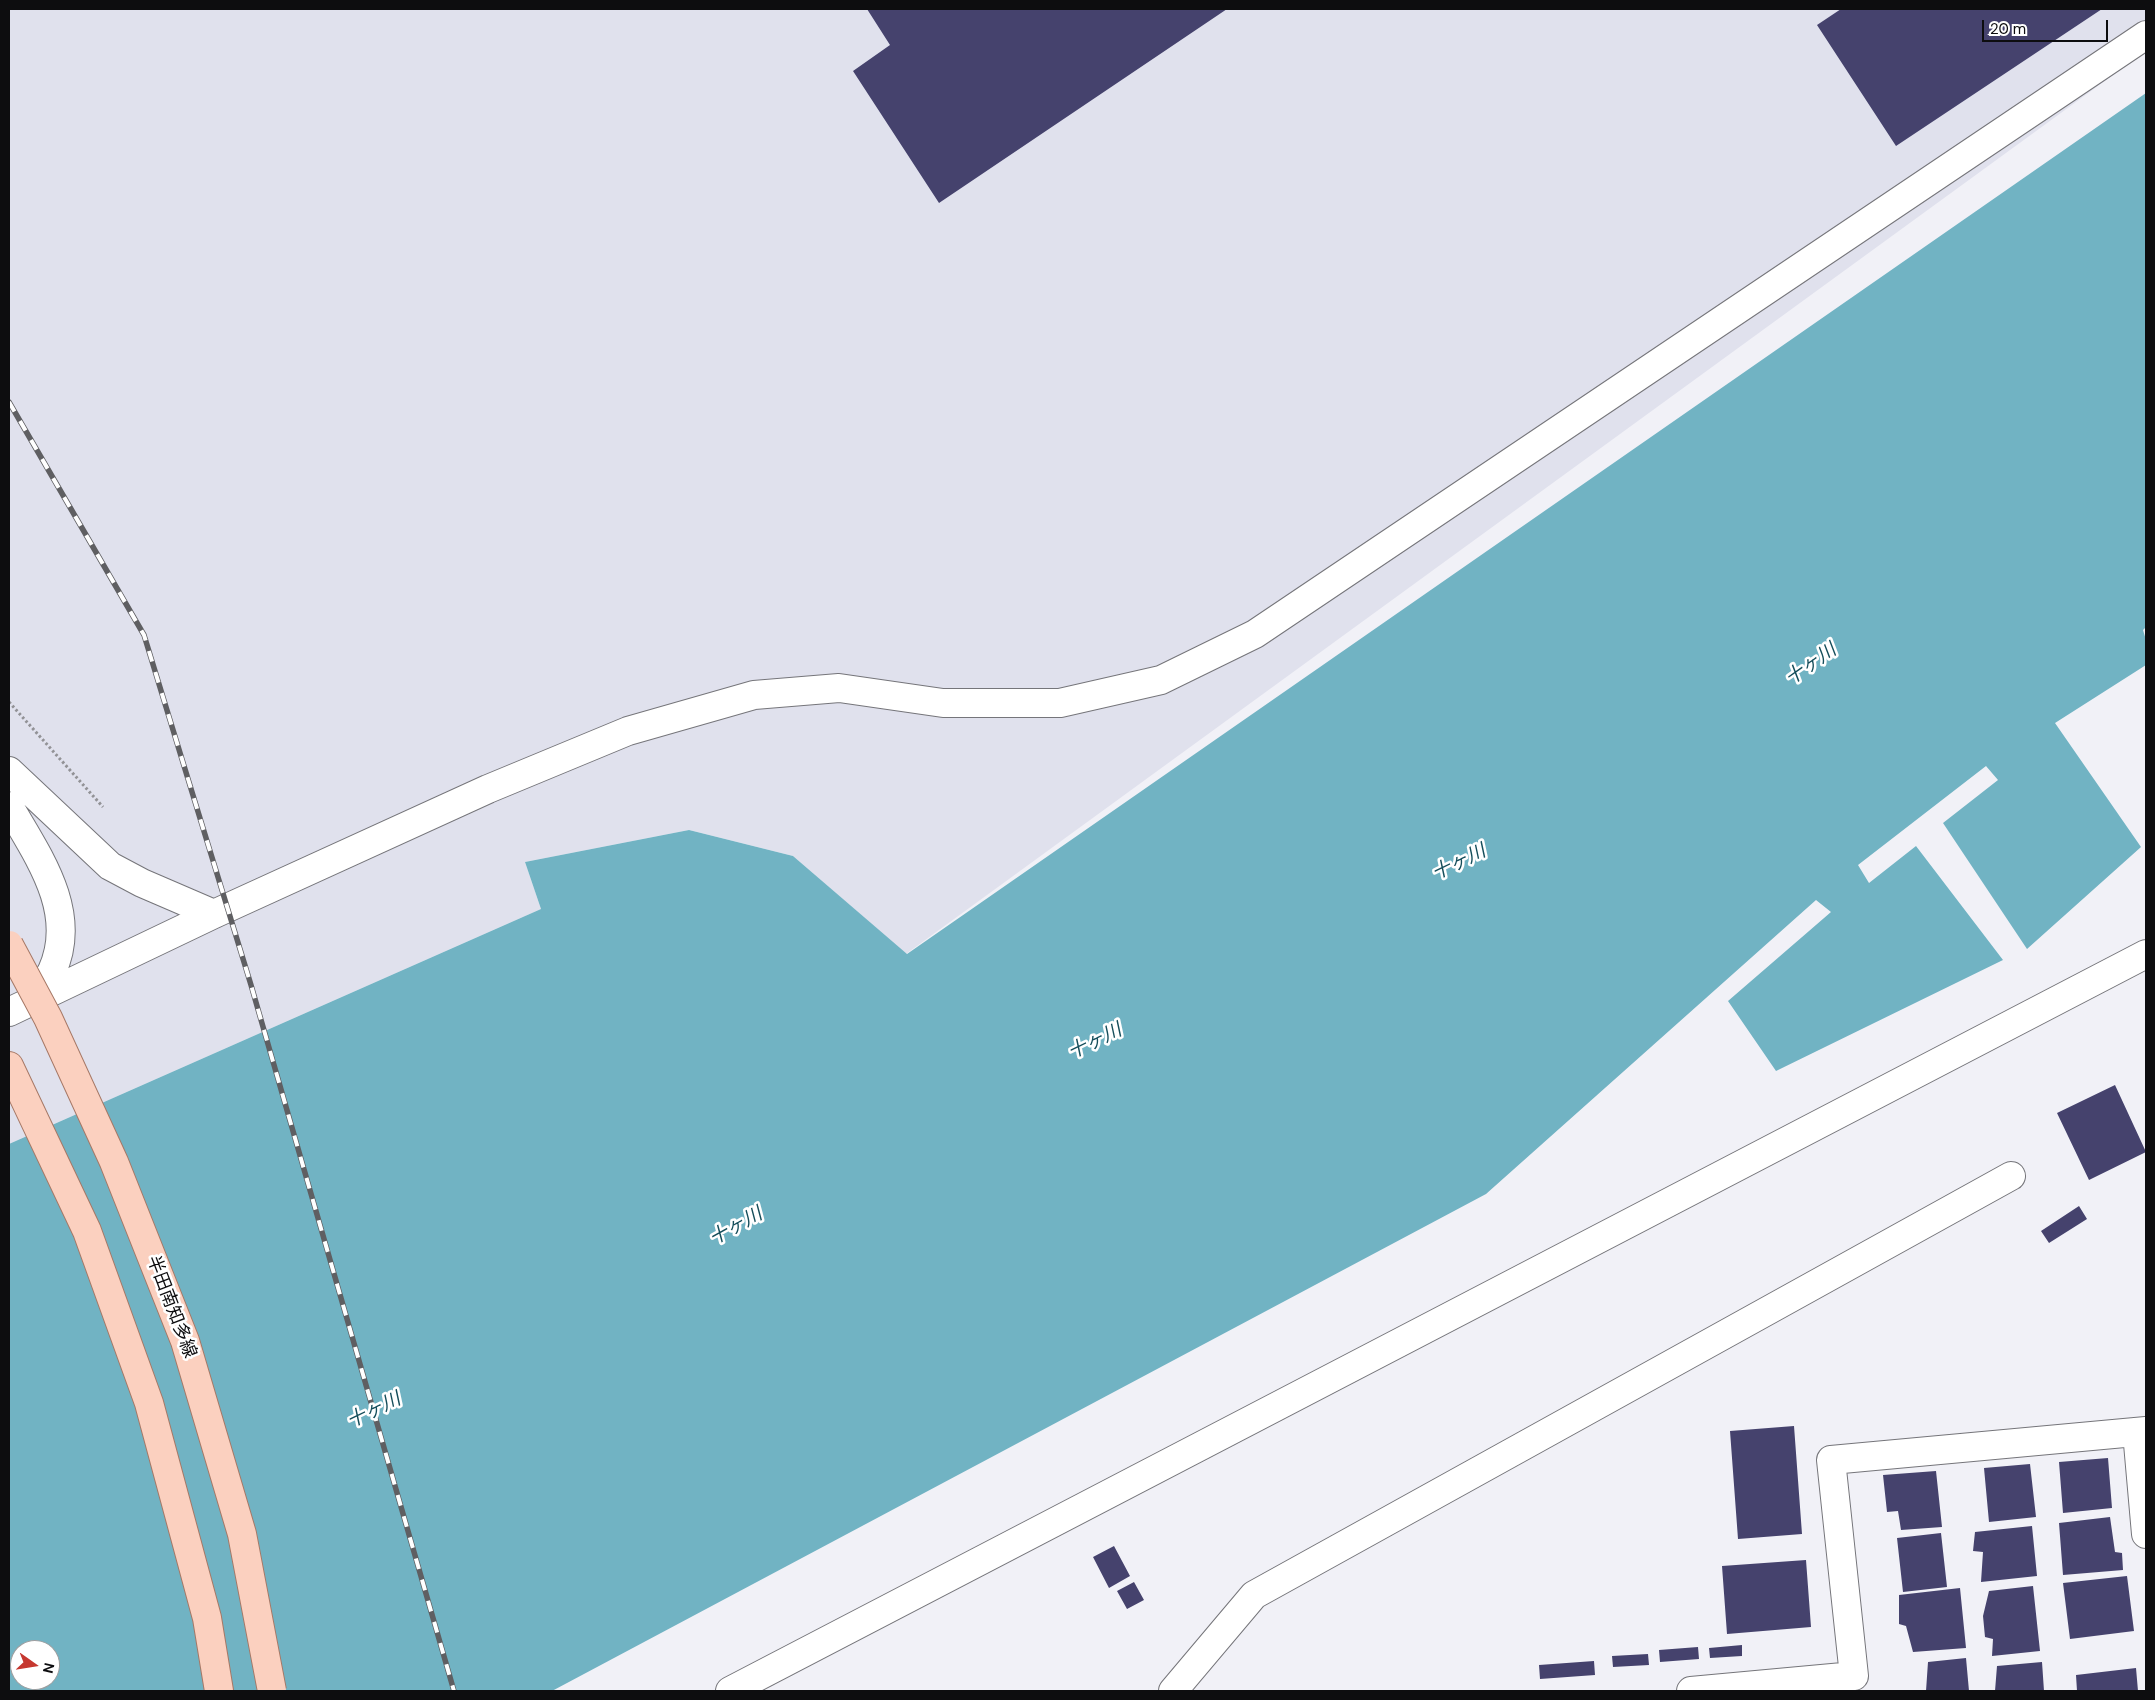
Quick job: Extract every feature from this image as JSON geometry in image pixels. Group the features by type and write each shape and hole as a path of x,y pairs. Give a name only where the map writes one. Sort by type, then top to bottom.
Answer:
{"main road":[{"name":"半田南知多線","path":"9,945 48,1018 114,1162 185,1341 242,1534 272,1691"},
{"path":"9,1066 87,1231 149,1402 207,1618 219,1691"}],"street":[{"path":"9,1012 214,914 488,789 628,731 754,694 839,688 943,703 1060,703 1161,680 1256,634 2146,35"},
{"path":"9,771 110,866 142,883 214,914"},
{"path":"9,806 47,870 59,904 61,939 52,970 36,998"},
{"path":"730,1691 2146,954"},
{"path":"1173,1691 1254,1595 2011,1176"},
{"path":"1691,1691 1854,1676 1832,1460 2142,1431 2146,1534"}],"path":[{"path":"9,702 98,799"}],"shaded area":[{"path":"9,9 2146,9 2146,51 906,954 793,856 689,830 525,862 541,909 9,1144"}],"water":[{"name":"十ヶ川","path":"2146,93 2146,627 2143,630 2146,640 2146,665 2055,723 2141,847 2027,949 1943,823 1998,780 1986,766 1858,865 1869,883 1916,846 2003,960 1776,1071 1728,1001 1831,912 1816,900 1486,1194 552,1691 9,1691 9,1144 541,909 525,862 689,830 793,856 907,954"}],"building":[{"path":"867,9 1227,9 939,203 853,71 890,45"},
{"path":"1841,9 2102,9 1896,146 1817,25"},
{"path":"2115,1085 2146,1152 2089,1180 2057,1113"},
{"path":"2079,1206 2087,1219 2049,1243 2041,1231"},
{"path":"1794,1426 1802,1534 1738,1539 1730,1431"},
{"path":"2108,1458 2112,1508 2063,1513 2059,1462"},
{"path":"2030,1464 2036,1517 1989,1522 1984,1468"},
{"path":"1936,1471 1942,1527 1901,1530 1898,1511 1887,1512 1883,1475"},
{"path":"2110,1517 2115,1552 2122,1553 2123,1570 2063,1575 2059,1523"},
{"path":"2032,1526 2037,1576 1981,1582 1983,1552 1973,1551 1975,1532"},
{"path":"1941,1533 1947,1587 1903,1592 1897,1538"},
{"path":"1114,1546 1130,1576 1109,1588 1093,1557"},
{"path":"1806,1560 1811,1627 1727,1634 1722,1566"},
{"path":"2127,1576 2134,1631 2070,1639 2063,1583"},
{"path":"1134,1582 1144,1600 1127,1609 1117,1591"},
{"path":"2033,1586 2040,1651 1992,1656 1993,1639 1985,1637 1983,1616 1989,1591"},
{"path":"1960,1588 1966,1648 1913,1652 1906,1626 1899,1624 1899,1595"},
{"path":"1742,1645 1742,1656 1710,1658 1709,1648"},
{"path":"1698,1647 1699,1659 1660,1662 1659,1650"},
{"path":"1648,1654 1649,1665 1613,1667 1612,1656"},
{"path":"1966,1658 1969,1691 1926,1691 1928,1662"},
{"path":"1594,1661 1595,1675 1540,1679 1539,1665"},
{"path":"2042,1662 2044,1691 1995,1691 1997,1666"},
{"path":"2136,1668 2138,1691 2077,1691 2076,1675"}],"railway":[{"path":"9,402 144,635 251,985 454,1691"}]}
